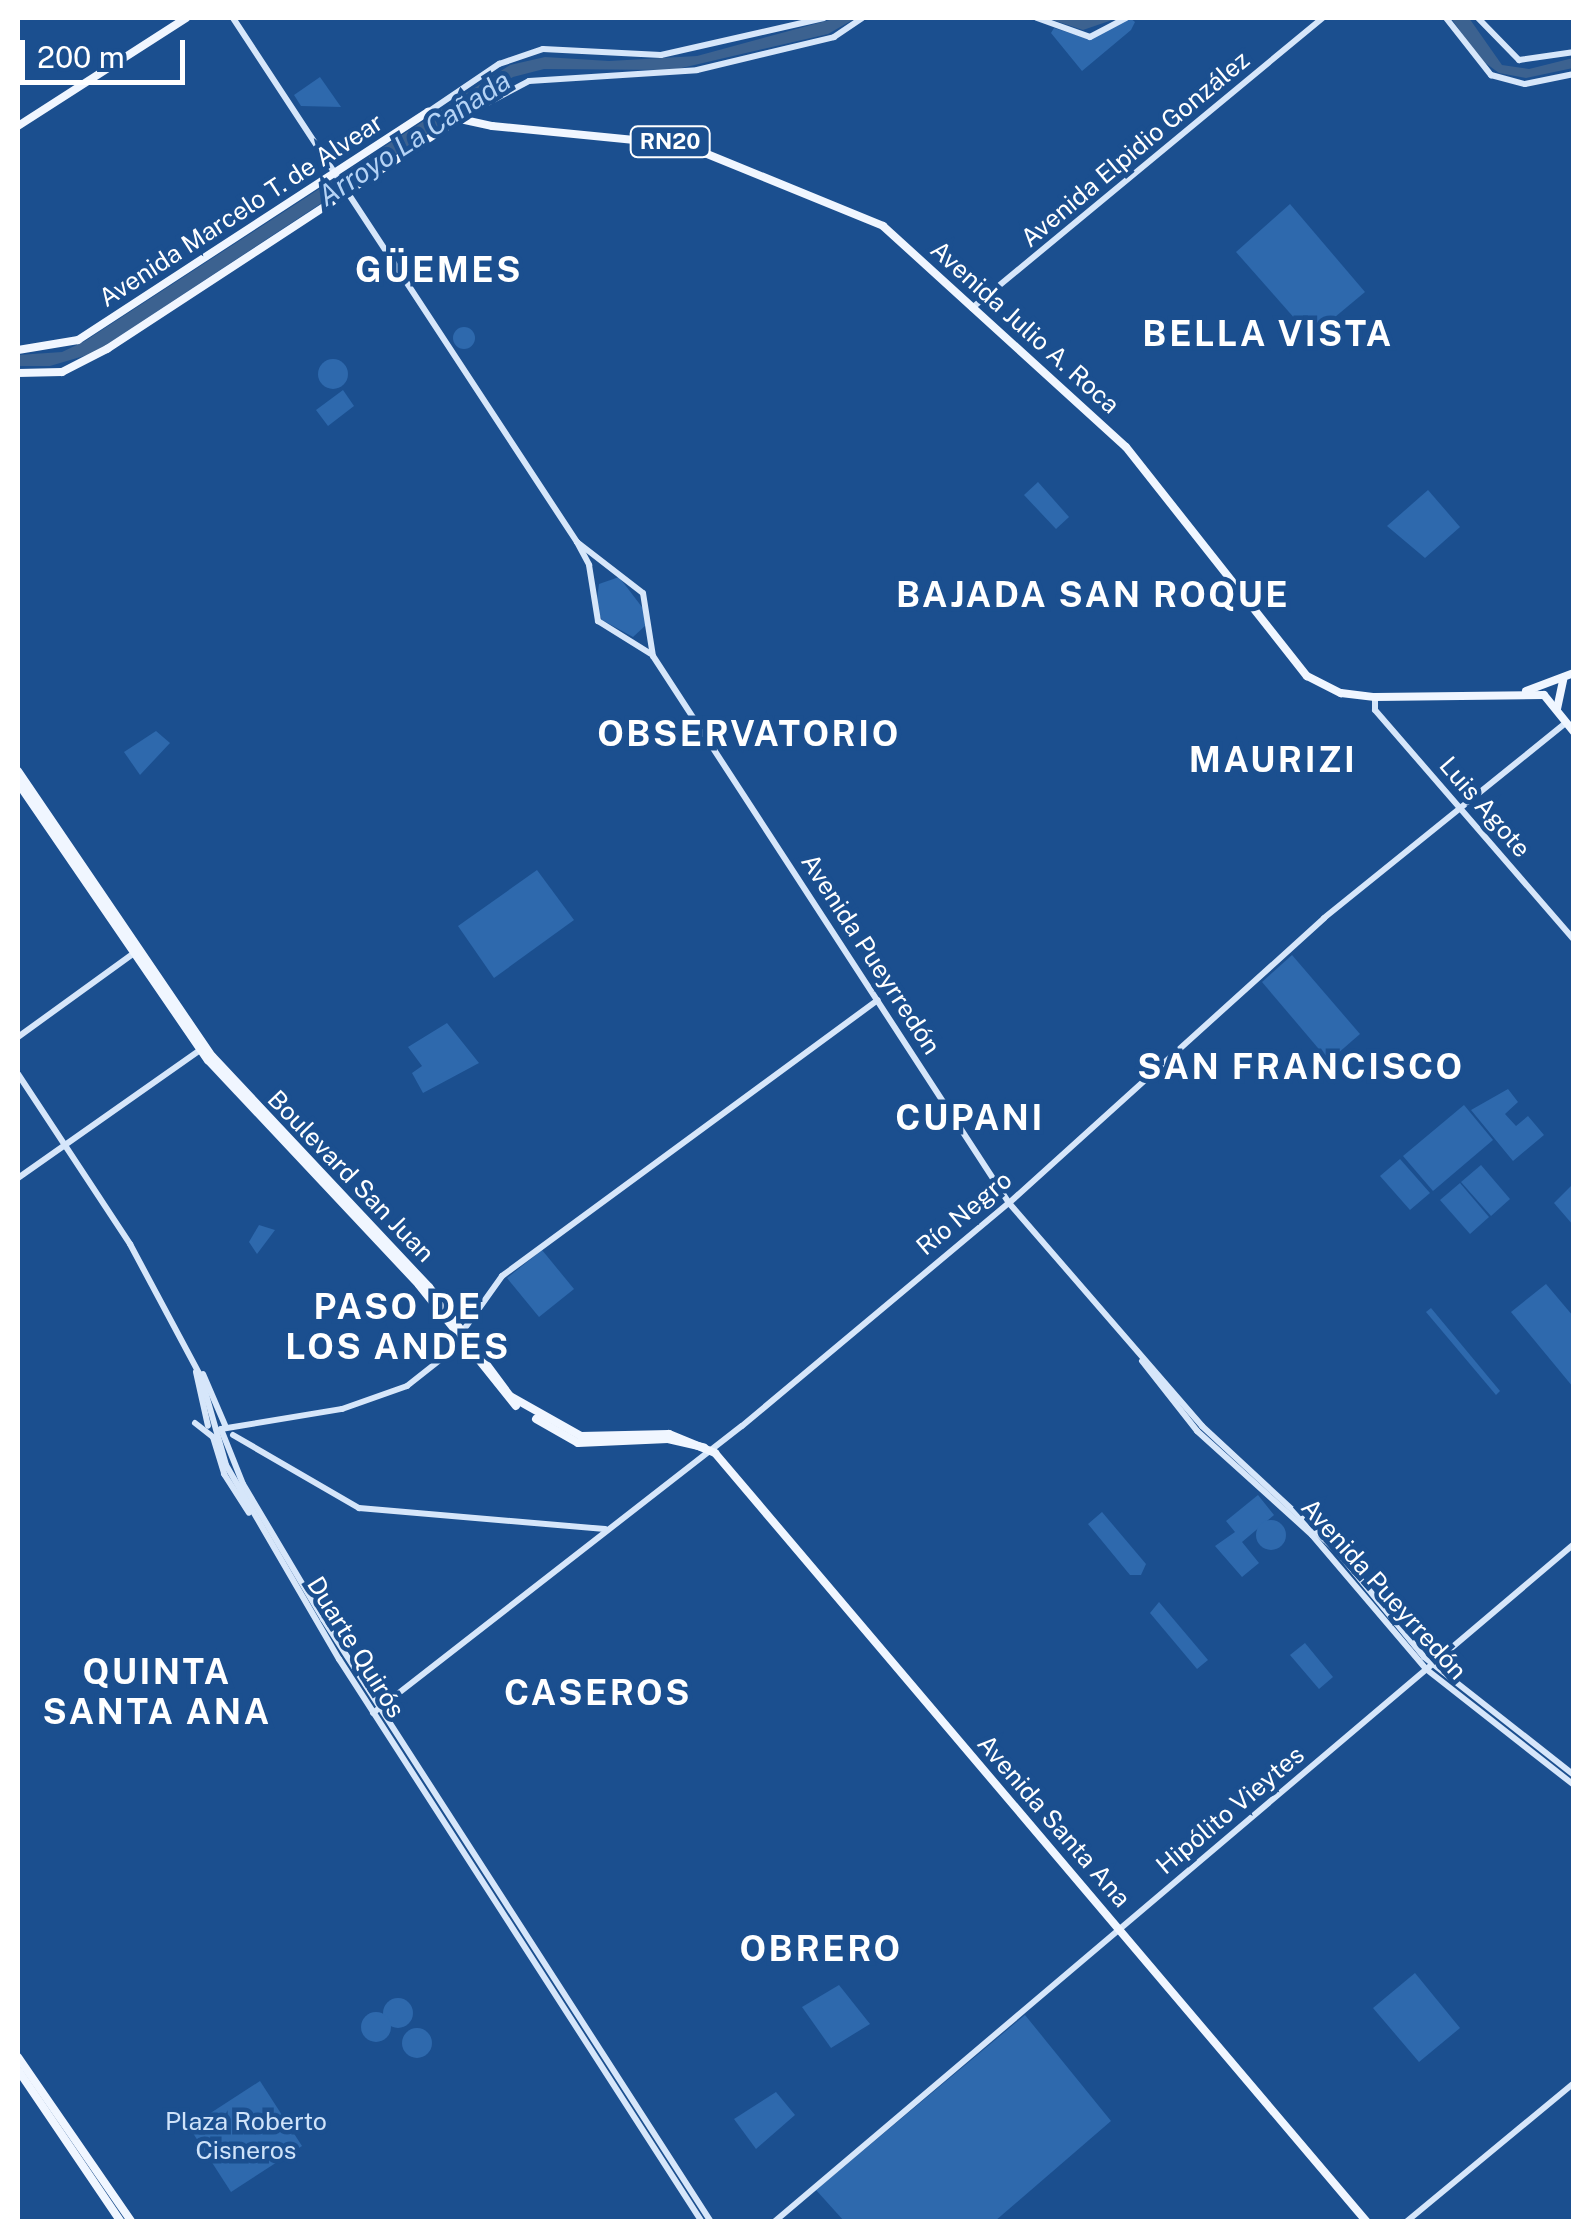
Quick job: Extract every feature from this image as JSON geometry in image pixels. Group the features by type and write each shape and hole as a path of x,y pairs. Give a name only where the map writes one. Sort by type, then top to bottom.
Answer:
{"main road":[{"path":"18,126 186,18"},
{"path":"234,18 337,174"},
{"name":"Avenida Marcelo T. de Alvear","path":"18,350 78,340 337,174 499,64 543,49 661,55 824,18"},
{"name":"Avenida Marcelo T. de Alvear","path":"18,372 75,366 458,119 529,80 697,70 834,37 862,18"},
{"path":"1037,18 1090,37 1126,18"},
{"name":"Avenida Elpidio González","path":"972,308 1322,18"},
{"path":"1446,18 1491,75 1532,84 1574,74"},
{"path":"1478,18 1519,60 1574,52"},
{"name":"Avenida Julio A. Roca","path":"428,112 458,119 674,142 869,216 1126,448 1292,664 1330,690 1375,697 1544,695 1558,713"},
{"name":"Avenida Pueyrredón","path":"337,174 577,542 598,621 653,656"},
{"name":"Avenida Pueyrredón","path":"577,542 644,593 653,656 1008,1203 1215,1439 1337,1551 1429,1666 1574,1785"},
{"path":"592,588 599,576 612,572"},
{"path":"628,640 648,628"},
{"name":"Avenida Julio A. Roca","path":"1502,696 1574,674"},
{"path":"1563,680 1558,713 1574,732"},
{"name":"Luis Agote","path":"1375,697 1376,710 1574,940"},
{"name":"Río Negro","path":"376,1711 709,1448 1008,1203 1324,918 1564,724"},
{"name":"Boulevard San Juan","path":"18,771 200,1038 461,1333 510,1396 571,1432 669,1434 709,1448"},
{"name":"Boulevard San Juan","path":"18,783 139,949 200,1050 461,1333"},
{"path":"18,1038 139,949"},
{"path":"235,1430 349,1408 402,1388 441,1361 502,1276 878,1000"},
{"path":"200,1038 215,1040"},
{"path":"18,1178 200,1050"},
{"name":"Duarte Quirós","path":"18,1074 65,1144 192,1356 226,1465 257,1521 702,2222"},
{"path":"192,1356 208,1423 235,1430 359,1508 606,1529"},
{"name":"Duarte Quirós","path":"192,1356 261,1517 376,1711 711,2222"},
{"path":"195,1423 216,1445 229,1484 257,1521"},
{"path":"216,1445 221,1427"},
{"path":"230,1452 235,1430"},
{"name":"Avenida Santa Ana","path":"709,1448 1366,2222"},
{"name":"Hipólito Vieytes","path":"774,2222 1574,1544"},
{"name":"Avenida Pueyrredón","path":"1429,1666 1574,1775"},
{"path":"18,2057 132,2222"},
{"path":"18,2070 121,2222"},
{"path":"1406,2222 1574,2083"}],"green space":[{"path":"1130,18 1135,22 1131,30 1082,71 1051,33 1054,28 1089,39"},
{"path":"320,77 341,107 301,106 294,95"},
{"path":"1290,204 1365,292 1311,337 1236,252"},
{"path":"460,327 468,327 475,338 468,349 460,349 453,342 453,334"},
{"path":"333,359 344,363 348,374 344,385 333,389 322,385 318,374 322,363"},
{"path":"343,390 354,406 328,426 316,410"},
{"path":"1038,482 1069,517 1056,529 1024,495"},
{"path":"1428,490 1460,527 1425,558 1387,526"},
{"path":"619,577 645,611 646,625 633,637 602,620 596,607 599,584"},
{"path":"156,731 170,743 140,775 124,752"},
{"path":"537,870 574,920 494,978 458,926"},
{"path":"1292,955 1360,1034 1329,1061 1262,982"},
{"path":"447,1023 479,1063 423,1093 412,1073 422,1066 408,1047"},
{"path":"1508,1089 1518,1102 1505,1114 1516,1126 1528,1116 1544,1135 1513,1161 1471,1110"},
{"path":"1464,1105 1493,1140 1433,1191 1403,1156"},
{"path":"1400,1159 1430,1193 1410,1210 1380,1176"},
{"path":"1481,1165 1510,1199 1491,1216 1461,1182"},
{"path":"1460,1183 1489,1217 1470,1234 1440,1200"},
{"path":"1574,1185 1573,1225 1554,1203"},
{"path":"259,1225 275,1230 257,1254 249,1242"},
{"path":"542,1250 574,1289 539,1317 507,1278"},
{"path":"1546,1284 1573,1316 1573,1387 1511,1312"},
{"path":"1431,1308 1500,1391 1496,1395 1426,1312"},
{"path":"1258,1495 1274,1515 1242,1542 1259,1563 1242,1577 1215,1546 1235,1532 1226,1521"},
{"path":"1102,1512 1146,1564 1141,1575 1130,1575 1088,1524"},
{"path":"1271,1520 1282,1524 1286,1535 1282,1546 1271,1550 1260,1546 1256,1535 1260,1524"},
{"path":"1159,1602 1208,1660 1197,1669 1150,1613"},
{"path":"1305,1643 1333,1677 1319,1689 1290,1655"},
{"path":"1415,1973 1460,2028 1419,2062 1373,2008"},
{"path":"839,1985 870,2024 831,2048 802,2007"},
{"path":"398,1998 409,2002 413,2013 409,2024 398,2028 387,2024 383,2013 387,2002"},
{"path":"376,2012 387,2016 391,2027 387,2038 376,2042 365,2038 361,2027 365,2016"},
{"path":"1025,2015 1111,2121 995,2221 844,2221 816,2190"},
{"path":"417,2028 428,2032 432,2043 428,2054 417,2058 406,2054 402,2043 406,2032"},
{"name":"Plaza Roberto Cisneros","path":"260,2081 302,2146 231,2192 189,2127"},
{"path":"776,2092 795,2115 756,2149 734,2119"}],"water":[{"name":"Arroyo La Cañada","path":"837,18 856,18 828,34 673,70 544,69 513,77 94,353 50,366 18,366 18,355 62,352 85,341 510,65 545,57 609,61 697,56"},
{"path":"1047,18 1118,18 1083,30"},
{"path":"1451,18 1469,18 1502,65 1529,69 1573,58 1573,68 1526,78 1499,73 1480,59"}],"district":[{"name":"GÜEMES","path":"439,270"},
{"name":"BELLA VISTA","path":"1268,334"},
{"name":"BAJADA SAN ROQUE","path":"1093,595"},
{"name":"OBSERVATORIO","path":"749,734"},
{"name":"MAURIZI","path":"1273,760"},
{"name":"SAN FRANCISCO","path":"1301,1067"},
{"name":"CUPANI","path":"970,1118"},
{"name":"PASO DE LOS ANDES","path":"398,1327"},
{"name":"QUINTA SANTA ANA","path":"157,1692"},
{"name":"CASEROS","path":"598,1693"},
{"name":"OBRERO","path":"821,1949"}]}
